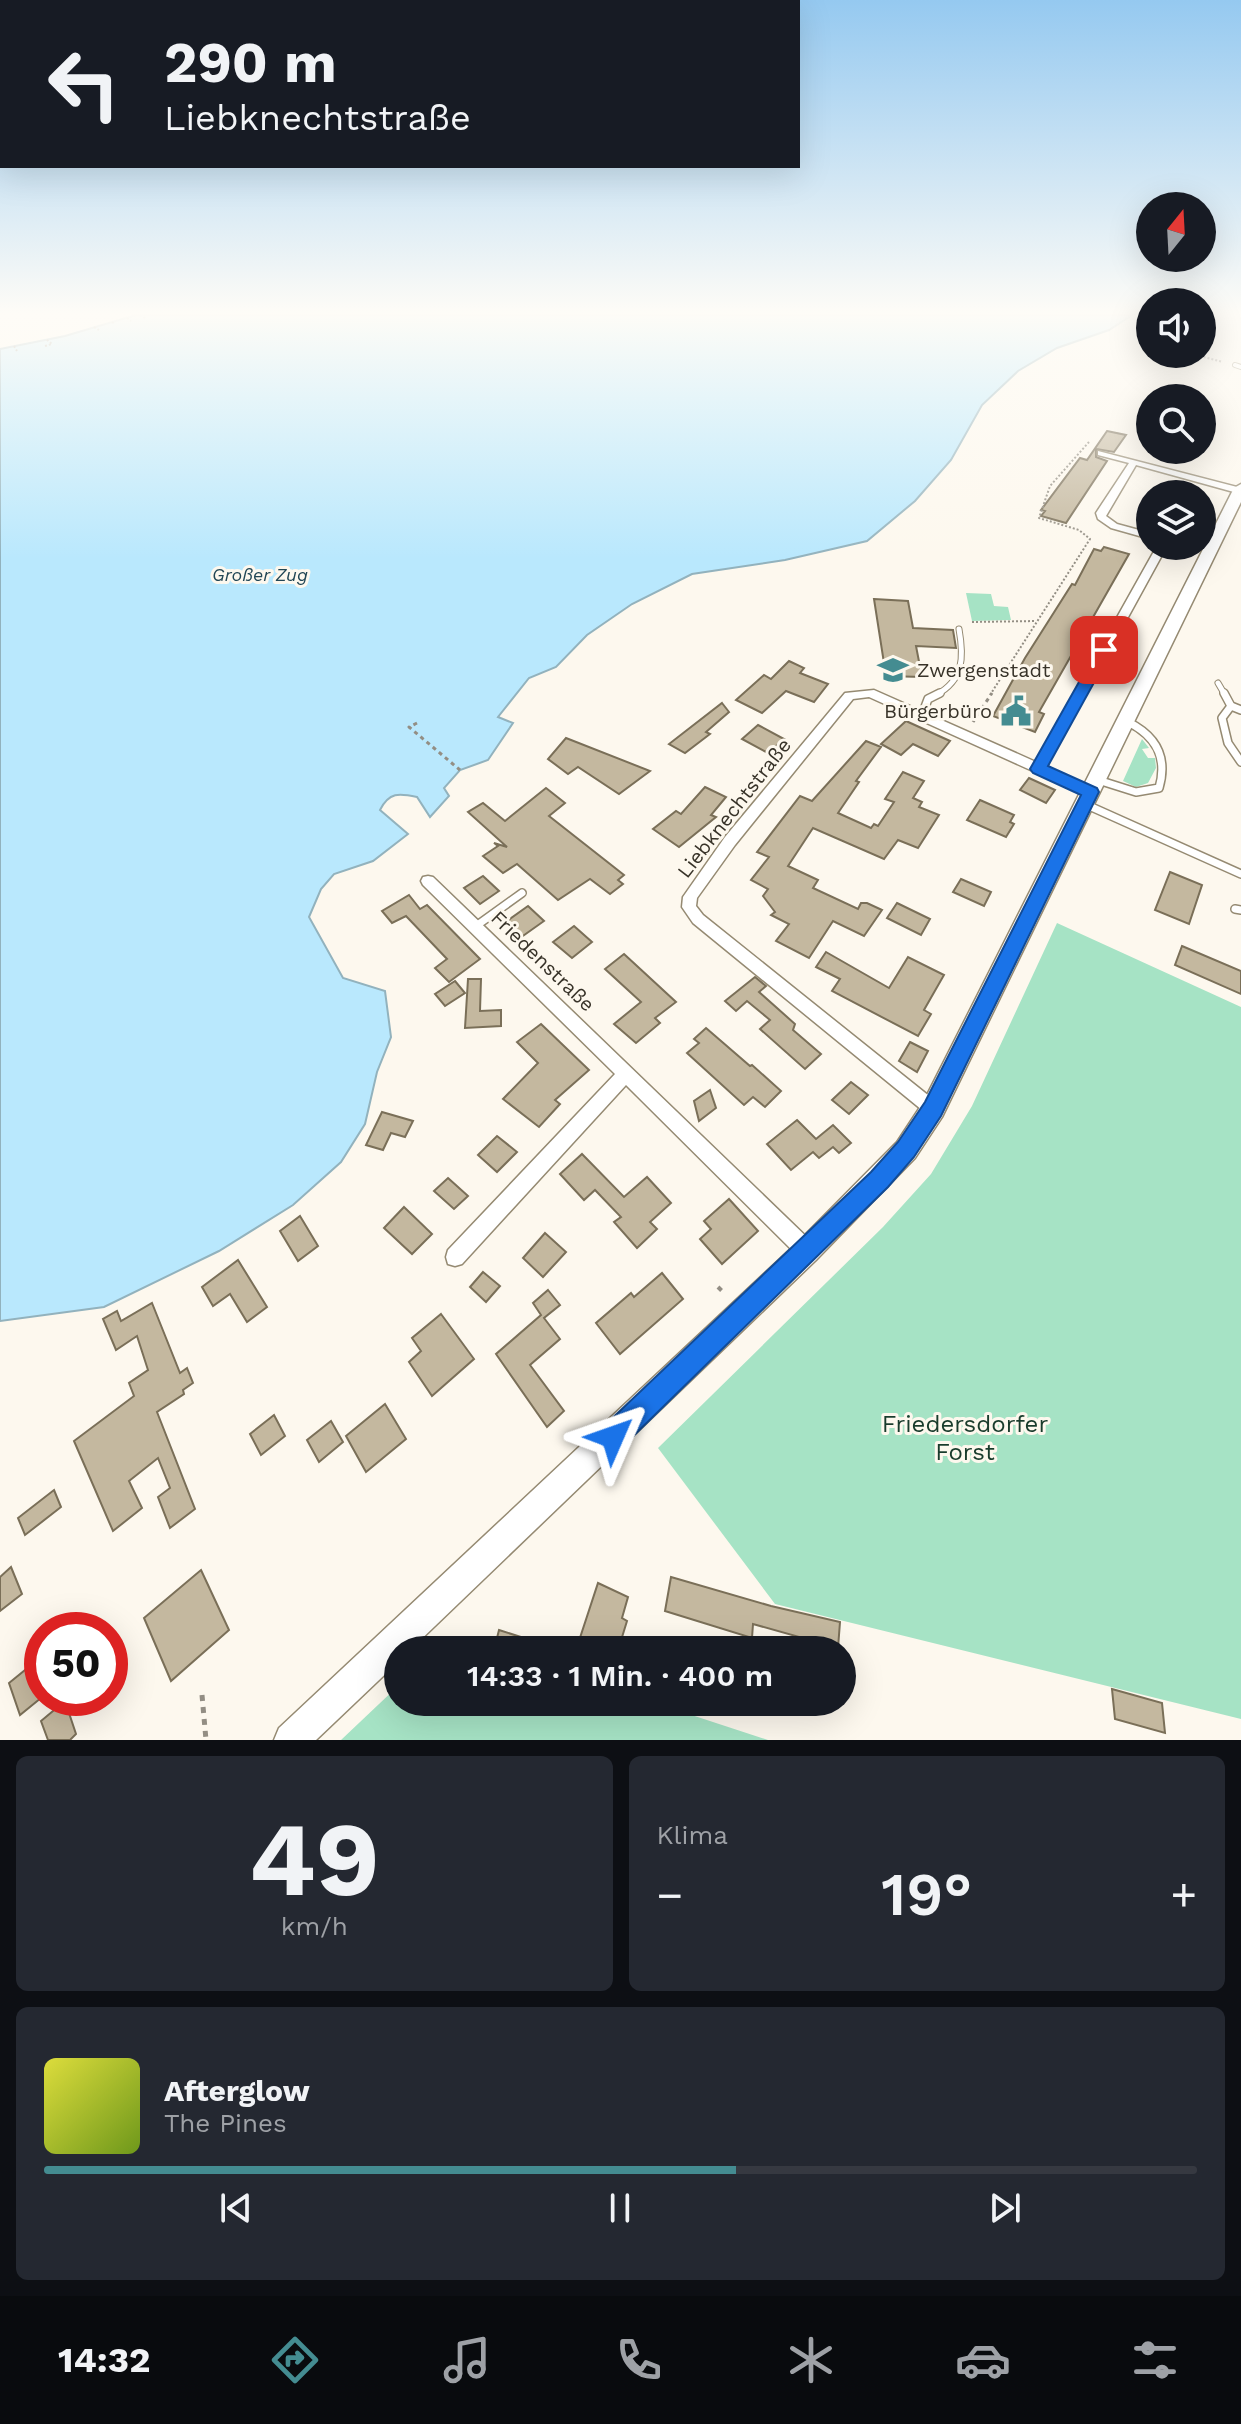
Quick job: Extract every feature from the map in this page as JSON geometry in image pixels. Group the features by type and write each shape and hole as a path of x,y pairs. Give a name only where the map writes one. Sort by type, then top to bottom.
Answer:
{"main road":[{"path":"291,1740 807,1251 906,1150 933,1109 1240,492"}],"street":[{"path":"1101,453 1240,492"},
{"path":"1134,462 1101,517 1114,526 1136,532"},
{"path":"1038,769 1154,560"},
{"name":"Liebknechtstraße","path":"933,1109 698,919 689,907 690,897 730,841 849,696 870,693 1091,792"},
{"name":"Friedenstraße","path":"428,881 807,1251"},
{"path":"455,1257 627,1073"}],"lane":[{"path":"922,715 925,700 946,689 963,665 965,657 959,629"},
{"path":"1218,683 1231,706 1241,710"},
{"path":"1231,706 1222,718 1222,728 1241,762"},
{"path":"1091,792 1149,794 1159,788 1165,773 1161,750 1144,728 1126,721"},
{"path":"1091,792 1241,874"},
{"path":"476,926 522,893"}],"path":[{"path":"973,722 1090,539 1079,530 1039,518 1039,503 1074,456 1089,442"},
{"path":"972,622 1038,621"},
{"path":"417,723 409,727 460,770"},
{"path":"718,1287 725,1294"},
{"path":"202,1695 206,1740"}],"green space":[{"path":"966,593 991,594 994,606 1008,607 1011,620 972,621"},
{"path":"1142,739 1149,748 1142,749 1148,758 1155,758 1156,768 1148,783 1136,787 1123,781"},
{"name":"Friedersdorfer Forst","path":"1057,923 1241,1007 1241,1719 775,1604 658,1448 883,1227 931,1174 972,1106"},
{"path":"384,1699 384,1716 695,1716 768,1740 341,1740"}],"water":[{"name":"Großer Zug","path":"0,396 991,396 982,405 951,460 915,501 867,541 785,560 692,574 632,604 587,635 556,667 529,678 498,717 513,723 488,760 460,770 444,788 449,796 430,817 417,797 400,795 387,800 380,810 408,834 373,861 334,874 321,889 309,917 343,978 385,991 391,1037 377,1072 365,1124 341,1162 293,1205 219,1251 104,1307 0,1321"}],"building":[{"path":"1107,431 1126,435 1114,452 1096,449 1096,457 1107,461 1066,523 1041,516 1045,511 1041,510 1080,458 1087,460"},
{"path":"1104,547 1129,554 1039,712 1044,714 1035,732 993,716 1025,658 1072,584 1075,585 1094,549 1101,551"},
{"path":"874,599 908,601 913,628 953,630 956,648 916,646 922,677 886,676"},
{"path":"789,661 804,668 800,673 828,684 814,702 786,691 762,713 736,700 764,675 771,679"},
{"path":"722,703 729,712 706,732 710,734 685,753 669,744"},
{"path":"906,721 950,741 938,756 913,744 901,755 881,744"},
{"path":"758,725 784,739 768,753 742,739"},
{"path":"566,738 650,771 619,794 578,767 568,774 548,759"},
{"path":"866,741 881,747 838,813 871,828 874,824 878,826 894,802 885,799 903,772 924,781 913,798 922,802 919,807 939,815 918,848 898,840 884,859 813,828 788,866 818,880 813,888 858,909 861,903 867,903 882,910 864,936 833,921 809,958 776,941 789,924 771,915 775,912 763,896 768,889 751,880 769,857 757,852 800,796 812,801"},
{"path":"1029,778 1055,790 1046,803 1020,790"},
{"path":"705,787 726,797 711,815 716,817 679,847 653,829 676,811 681,814"},
{"path":"546,788 565,803 549,816 624,875 618,880 623,884 610,894 590,879 558,900 517,864 503,873 483,856 498,846 494,843 507,847 468,812 483,803 505,821"},
{"path":"980,800 1014,815 1010,822 1014,824 1006,837 967,820"},
{"path":"1170,872 1202,885 1189,924 1155,910"},
{"path":"483,876 499,891 480,904 464,888"},
{"path":"961,879 991,892 984,906 953,892"},
{"path":"409,895 420,909 427,905 480,959 449,982 435,968 447,959 406,916 392,923 382,911"},
{"path":"897,903 930,919 921,935 887,918"},
{"path":"528,906 544,921 520,938 504,923"},
{"path":"574,926 592,942 572,958 553,942"},
{"path":"1182,946 1241,971 1241,994 1175,965"},
{"path":"826,952 889,988 908,957 944,975 924,1010 931,1014 918,1036 832,991 840,979 816,967"},
{"path":"624,954 676,1002 655,1018 660,1023 636,1043 614,1024 641,1002 605,969"},
{"path":"755,977 766,986 759,992 795,1024 793,1030 821,1054 805,1069 760,1029 770,1020 747,1001 736,1011 725,1001"},
{"path":"468,979 481,979 480,1011 501,1010 501,1026 465,1028"},
{"path":"455,981 465,993 445,1006 435,994"},
{"path":"541,1024 589,1070 555,1100 560,1104 539,1127 503,1099 538,1063 517,1042"},
{"path":"706,1028 781,1091 765,1107 753,1097 744,1105 687,1053 699,1043 694,1039"},
{"path":"910,1042 928,1051 917,1072 899,1061"},
{"path":"851,1082 868,1095 849,1114 832,1100"},
{"path":"710,1090 716,1108 699,1121 694,1101"},
{"path":"382,1112 413,1121 405,1137 391,1133 383,1150 366,1145"},
{"path":"797,1120 816,1139 833,1125 851,1143 839,1153 833,1147 819,1158 813,1152 791,1170 767,1144"},
{"path":"497,1136 517,1152 497,1172 478,1155"},
{"path":"582,1154 624,1197 647,1177 671,1203 650,1222 657,1229 637,1248 614,1222 621,1217 595,1190 584,1200 560,1174"},
{"path":"448,1178 468,1196 454,1209 434,1191"},
{"path":"729,1199 758,1231 722,1264 700,1239 711,1229 704,1221"},
{"path":"404,1207 432,1234 412,1254 384,1228"},
{"path":"300,1216 318,1246 298,1261 280,1231"},
{"path":"545,1233 566,1252 543,1277 523,1258"},
{"path":"238,1260 267,1307 247,1322 230,1294 213,1306 202,1287"},
{"path":"483,1272 500,1286 486,1302 470,1287"},
{"path":"662,1273 683,1299 620,1354 596,1323 631,1293 634,1297"},
{"path":"548,1290 560,1305 544,1318 560,1339 530,1365 564,1411 547,1427 496,1354 541,1315 533,1303"},
{"path":"152,1303 180,1373 187,1368 193,1383 183,1390 184,1394 157,1412 195,1509 170,1528 158,1497 170,1488 158,1458 129,1481 142,1508 113,1531 74,1441 134,1396 129,1383 148,1370 137,1336 116,1350 103,1319 117,1311 121,1321"},
{"path":"441,1314 474,1359 432,1396 409,1362 421,1351 412,1338"},
{"path":"385,1404 406,1439 366,1472 346,1436"},
{"path":"274,1415 285,1436 261,1455 250,1434"},
{"path":"331,1421 343,1442 319,1462 307,1440"},
{"path":"54,1490 61,1507 25,1535 18,1518"},
{"path":"11,1567 22,1594 0,1611 0,1577"},
{"path":"201,1570 229,1630 171,1681 144,1618"},
{"path":"671,1577 840,1622 839,1636 796,1636 753,1624 752,1636 746,1636 665,1611"},
{"path":"598,1583 628,1597 622,1618 627,1621 622,1636 581,1636"},
{"path":"499,1630 518,1636 498,1636"},
{"path":"24,1671 24,1712 20,1715 9,1683"},
{"path":"1112,1689 1162,1703 1165,1733 1115,1719"},
{"path":"47,1716 70,1716 76,1734 70,1740 48,1740 41,1721"}],"place":[{"name":"Zwergenstadt","path":"893,670"},
{"name":"Bürgerbüro","path":"1016,711"}],"route":[{"path":"613,1437 879,1180 906,1150 933,1109 1091,792 1038,769 1104,650"}]}
